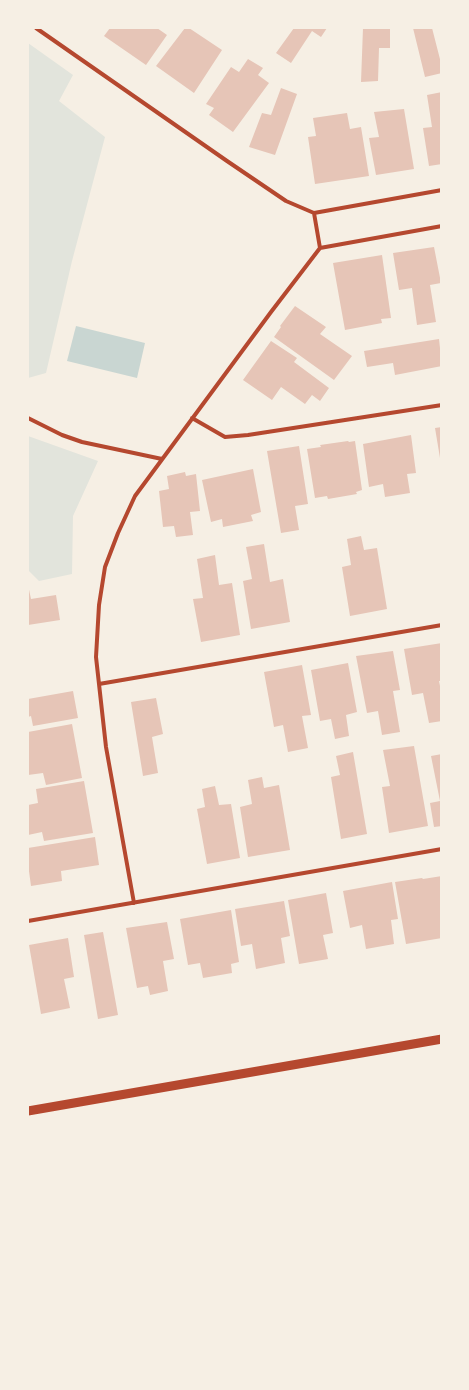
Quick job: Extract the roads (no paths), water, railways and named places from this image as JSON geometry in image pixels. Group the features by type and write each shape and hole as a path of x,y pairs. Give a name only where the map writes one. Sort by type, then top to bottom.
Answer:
{"street":[{"path":"28,1111 442,1039"}],"lane":[{"path":"36,28 286,201 314,213 442,190"},
{"path":"314,213 320,248"},
{"path":"134,903 106,747 96,657 99,605 105,567 118,533 135,496 320,248 442,226"},
{"path":"192,418 225,437 442,405"},
{"path":"28,418 62,436 162,459"},
{"path":"99,684 442,625"},
{"path":"28,921 442,849"}]}
